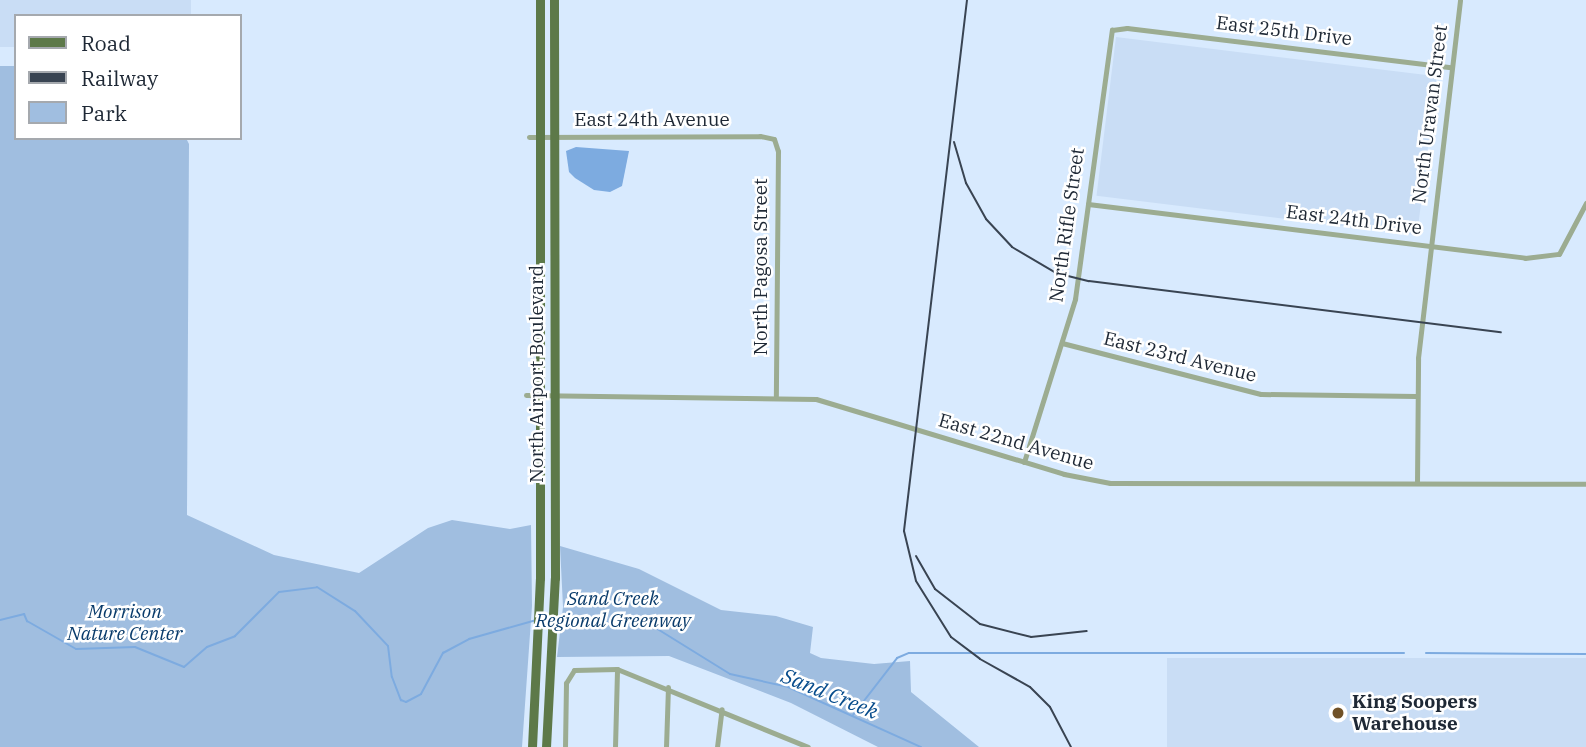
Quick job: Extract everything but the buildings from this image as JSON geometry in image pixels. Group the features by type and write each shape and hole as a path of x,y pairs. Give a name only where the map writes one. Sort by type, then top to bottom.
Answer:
{"main road":[{"name":"North Airport Boulevard","path":"532,747 540,578 540,0"},
{"name":"North Airport Boulevard","path":"546,747 555,578 554,0"}],"street":[{"name":"North Uravan Street","path":"1418,483 1416,396 1430,246 1460,0"},
{"name":"East 25th Drive","path":"1112,30 1127,27 1451,67"},
{"name":"North Rifle Street","path":"1024,462 1062,343 1079,279 1112,30"},
{"name":"East 24th Avenue","path":"529,137 760,136 774,139"},
{"name":"North Pagosa Street","path":"774,139 778,163 776,396"},
{"name":"East 24th Drive","path":"1088,204 1507,257 1559,254 1586,203"},
{"name":"East 23rd Avenue","path":"1062,343 1252,393 1416,396"},
{"name":"East 22nd Avenue","path":"526,395 776,396 826,401 1024,462 1110,483 1586,484"},
{"path":"615,747 617,669"},
{"path":"565,747 566,683 574,670 617,669 722,709 798,745 808,747"},
{"path":"666,747 668,687"},
{"path":"717,747 722,709"}],"shaded area":[{"path":"0,0 191,0 191,14 14,14 14,47 0,47"},
{"path":"1116,37 1437,76 1417,235 1097,196"},
{"path":"576,147 629,151 622,186 610,192 594,190 575,178 569,172 566,151"},
{"path":"1167,658 1586,658 1586,747 1167,747"}],"green space":[{"name":"Morrison Nature Center","path":"0,66 14,66 14,140 187,140 189,144 187,515 274,555 359,573 428,528 452,520 510,529 531,525 532,606 522,747 0,747"},
{"name":"Sand Creek Regional Greenway","path":"560,546 639,569 721,610 776,616 813,627 810,653 821,658 874,664 910,661 911,692 979,747 878,747 791,703 669,656 557,657 563,607"}],"waterway":[{"name":"Sand Creek","path":"0,620 24,614 27,621 76,649 135,647 184,667 207,647 235,636 279,592 317,587 355,611 388,646 392,677 401,700 406,702 421,694 443,653 469,639 536,620"},
{"name":"Sand Creek","path":"556,619 651,625 730,674 788,687 921,747"},
{"path":"853,715 897,658 909,653 1404,653"},
{"path":"1426,653 1586,654"}],"railway":[{"path":"967,0 904,531 916,581 951,637 980,659 1030,687 1050,707 1071,747"},
{"path":"954,142 966,183 986,219 1012,247 1056,273 1089,281 1501,332"},
{"path":"916,556 935,589 980,624 1031,637 1087,631"}],"place":[{"name":"King Soopers Warehouse","path":"1338,713"}]}
